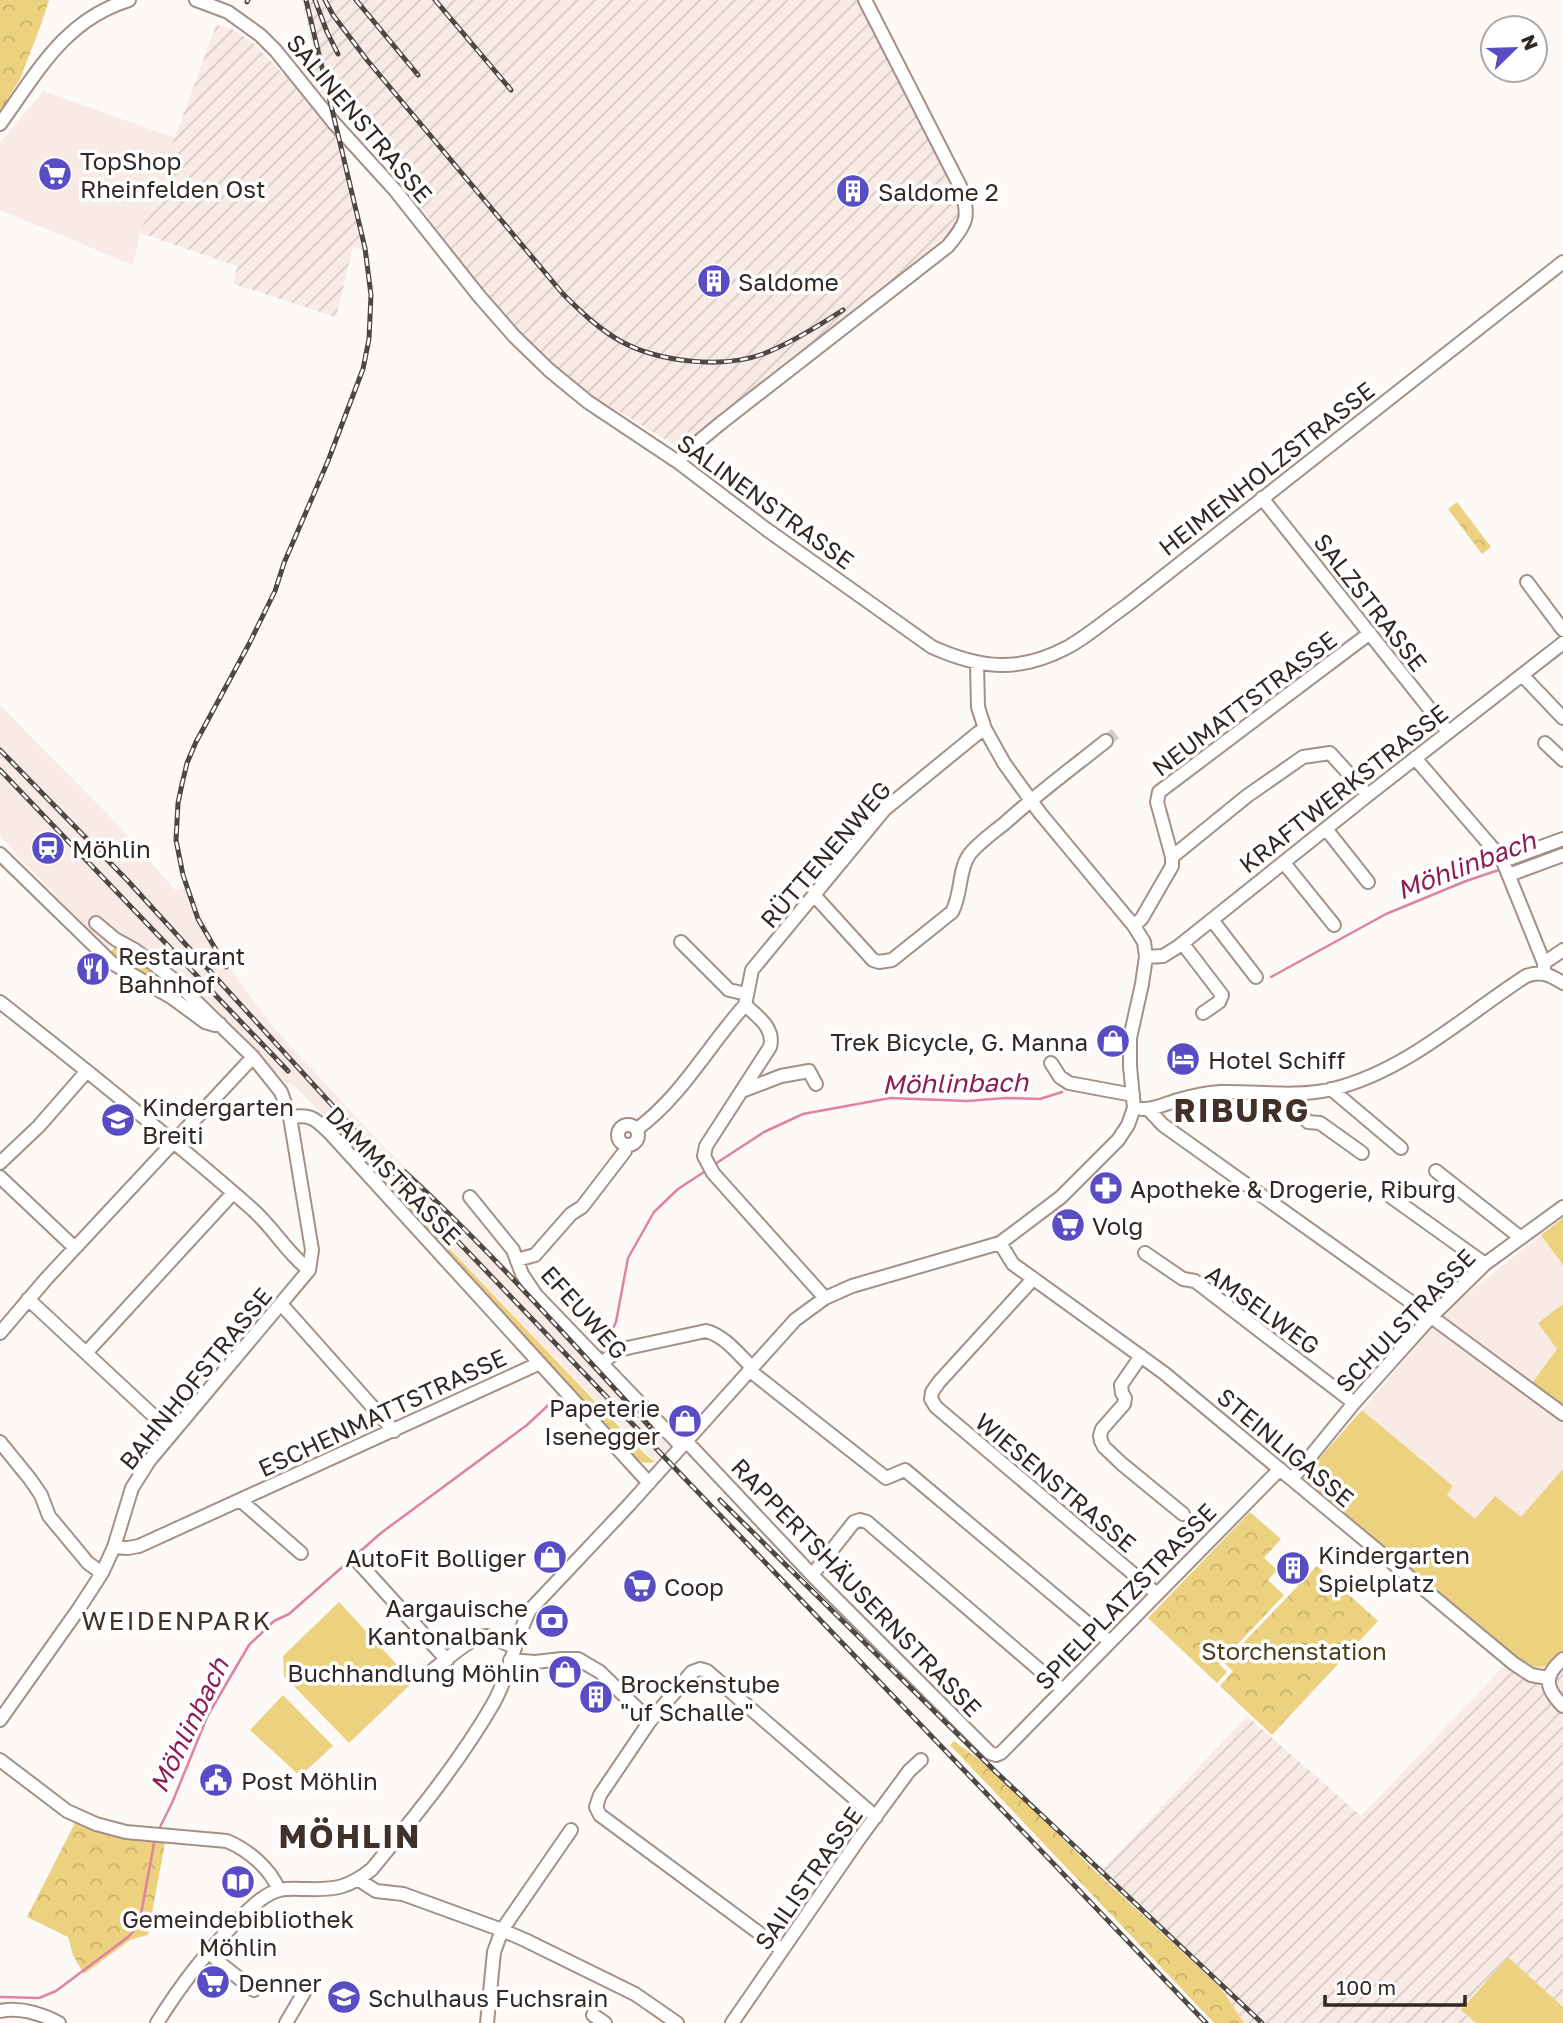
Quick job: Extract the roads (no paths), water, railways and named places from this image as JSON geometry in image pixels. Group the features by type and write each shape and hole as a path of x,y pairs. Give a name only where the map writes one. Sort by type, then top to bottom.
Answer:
{"street":[{"path":"0,124 48,57 70,32 96,14 129,0"},
{"name":"SALINENSTRASSE","path":"196,0 228,12 260,35 276,51 337,126 395,190 479,296 523,345 550,370 588,402 678,463 765,529 932,647 977,664"},
{"path":"678,463 686,452 721,423 948,246 964,227 967,208 960,186 865,0"},
{"name":"HEIMENHOLZSTRASSE","path":"977,664 1006,666 1039,660 1070,646 1126,606 1563,262"},
{"name":"SALZSTRASSE","path":"1262,498 1448,732"},
{"path":"1527,582 1563,630"},
{"name":"NEUMATTSTRASSE","path":"1172,857 1157,802 1159,792 1370,633"},
{"name":"KRAFTWERKSTRASSE","path":"1146,957 1163,956 1183,944 1563,643"},
{"path":"157,2023 179,1988 208,1951 268,1895 292,1888 342,1888 359,1880 372,1869 443,1779 494,1703 520,1627 537,1600 649,1483 795,1320 825,1298 852,1286 1000,1243 1061,1198 1124,1132 1132,1117 1130,1038 1146,957 1144,942 1004,763 985,729 978,708 977,664"},
{"path":"1522,675 1563,718"},
{"name":"RÜTTENENWEG","path":"517,1260 535,1255 570,1214 582,1207 625,1152 626,1146 618,1141 620,1128 632,1125 637,1129 648,1121 679,1087 746,1000 752,970 885,809 985,729"},
{"path":"814,895 873,960 891,960 953,912 958,901 967,857 1031,800 1106,741"},
{"path":"1545,743 1563,760"},
{"path":"1134,926 1142,918 1169,872 1172,857 1247,796 1303,757 1330,753 1368,795"},
{"path":"1415,758 1502,859 1544,968 1563,982"},
{"path":"1326,829 1368,882"},
{"path":"1502,859 1563,839"},
{"path":"0,855 112,963 171,997 205,1022 220,1024"},
{"path":"1508,875 1563,855"},
{"path":"1283,863 1334,925"},
{"path":"1212,920 1256,977"},
{"name":"DAMMSTRASSE","path":"96,923 173,979 220,1024 253,1057 281,1092 290,1117 311,1117 330,1133 649,1483"},
{"path":"681,942 729,990 746,1000 767,1026 771,1040 770,1047 706,1146 704,1156 711,1170 825,1298"},
{"path":"1183,944 1222,995 1219,1002 1203,1013"},
{"path":"1148,1109 1219,1092 1303,1094 1349,1084 1386,1068 1439,1038 1526,976 1544,968 1563,950"},
{"path":"0,1002 174,1142 262,1218 295,1259 309,1270 311,1236 290,1117"},
{"path":"0,1333 28,1299 253,1057"},
{"path":"1051,1063 1060,1077 1069,1083 1148,1109 1163,1125 1563,1414"},
{"path":"0,1163 39,1126 87,1071"},
{"path":"742,1091 781,1076 809,1071 816,1084"},
{"path":"1331,1089 1401,1148"},
{"path":"1281,1094 1308,1122 1320,1123 1362,1153"},
{"path":"1436,1171 1521,1238"},
{"path":"0,1177 75,1248"},
{"path":"86,1353 233,1193"},
{"path":"1390,1196 1485,1264"},
{"name":"EFEUWEG","path":"470,1197 513,1250 522,1273 536,1295 684,1443"},
{"name":"SCHULSTRASSE","path":"1292,1479 1354,1403 1431,1317 1485,1264 1563,1208"},
{"name":"STEINLIGASSE","path":"1000,1243 1013,1264 1141,1356 1513,1663 1531,1675 1548,1678"},
{"name":"AMSELWEG","path":"1144,1253 1183,1279 1195,1280 1354,1403"},
{"name":"BAHNHOFSTRASSE","path":"0,1720 79,1610 102,1573 114,1547 132,1488 149,1461 309,1270"},
{"name":"WIESENSTRASSE","path":"1033,1279 939,1382 931,1399 936,1407 1157,1594"},
{"path":"28,1299 172,1433"},
{"path":"281,1304 394,1431"},
{"path":"598,1358 618,1350 706,1331 716,1334 750,1369 886,1478 905,1470 1110,1642"},
{"path":"1141,1356 1121,1385 1124,1404 1102,1429 1101,1441 1122,1464 1183,1514"},
{"name":"ESCHENMATTSTRASSE","path":"114,1547 139,1546 540,1363"},
{"path":"0,1442 41,1495 49,1516 88,1563 102,1573"},
{"name":"RAPPERTSHÄUSERNSTRASSE","path":"684,1443 990,1753 1001,1753"},
{"name":"SPIELPLATZSTRASSE","path":"1001,1753 1280,1469"},
{"name":"ESCHENMATTSTRASSE","path":"240,1500 301,1553"},
{"path":"812,1575 854,1522 866,1522 1063,1690"},
{"path":"359,1563 447,1660"},
{"path":"435,1670 463,1647 486,1636 512,1653 535,1662 578,1659 600,1672 650,1721"},
{"path":"1563,1659 1548,1678 1552,1694 1563,1706"},
{"path":"782,1950 600,1815 596,1807 600,1795 650,1721 692,1672 700,1669 707,1671 876,1818"},
{"path":"0,1760 67,1811 96,1824 126,1832 227,1841 239,1846 269,1873 279,1890"},
{"name":"SAILISTRASSE","path":"732,2023 909,1770 921,1760"},
{"path":"486,2023 494,1951 502,1930 572,1830"},
{"path":"359,1880 376,1891 403,1894 502,1930 635,1994 677,2023"},
{"path":"208,1951 254,1990"},
{"path":"286,2023 306,1989"},
{"path":"0,2011 13,2008 28,2011 59,2023"},
{"path":"593,2015 605,2023"}],"waterway":[{"name":"Möhlinbach","path":"1508,867 1563,847"},
{"name":"Möhlinbach","path":"1271,977 1386,914 1502,869"},
{"name":"Möhlinbach","path":"712,1166 764,1132 803,1114 890,1098 967,1101 1040,1099 1062,1092"},
{"name":"Möhlinbach","path":"601,1353 616,1322 628,1258 654,1212 678,1189 707,1170"},
{"name":"Möhlinbach","path":"159,1829 208,1715 249,1645 274,1621 289,1614 381,1533 527,1425 557,1397"},
{"name":"Möhlinbach","path":"0,1997 39,1998 56,1991 128,1937 139,1925 155,1838"}],"tunnel":[{"path":"1106,741 1120,730"}],"railway":[{"path":"226,967 198,919 183,875 176,840 182,784 196,742 275,591 363,369 369,339 371,295 365,248 306,0"},
{"path":"315,0 338,54"},
{"path":"325,0 367,60 563,294 591,320 622,342 673,359 710,362 747,359 773,350 843,310"},
{"path":"356,0 418,75"},
{"path":"435,0 511,90"},
{"path":"0,750 127,880 424,1206 1206,2023"},
{"path":"0,770 288,1071"},
{"path":"405,1172 500,1265 650,1427"},
{"path":"720,1500 997,1773 1262,2023"}],"place":[{"name":"TopShop Rheinfelden Ost","path":"55,174"},
{"name":"Saldome 2","path":"853,191"},
{"name":"Saldome","path":"714,281"},
{"name":"Möhlin","path":"48,848"},
{"name":"Restaurant Bahnhof","path":"93,969"},
{"name":"Trek Bicycle, G. Manna","path":"1113,1041"},
{"name":"Hotel Schiff","path":"1183,1059"},
{"name":"Kindergarten Breiti","path":"118,1120"},
{"name":"Apotheke & Drogerie, Riburg","path":"1106,1188"},
{"name":"Volg","path":"1068,1225"},
{"name":"Papeterie Isenegger","path":"685,1421"},
{"name":"AutoFit Bolliger","path":"550,1557"},
{"name":"Kindergarten Spielplatz","path":"1293,1568"},
{"name":"Coop","path":"640,1586"},
{"name":"Aargauische Kantonalbank","path":"552,1621"},
{"name":"Buchhandlung Möhlin","path":"565,1672"},
{"name":"Brockenstube \"uf Schalle\"","path":"596,1697"},
{"name":"Post Möhlin","path":"216,1780"},
{"name":"Gemeindebibliothek Möhlin","path":"238,1882"},
{"name":"Denner","path":"213,1982"},
{"name":"Schulhaus Fuchsrain","path":"344,1997"}],"district":[{"name":"RIBURG","path":"1242,1110"},
{"name":"WEIDENPARK","path":"177,1620"},
{"name":"MÖHLIN","path":"350,1836"}],"park label":[{"name":"Storchenstation","path":"1294,1650"}]}
